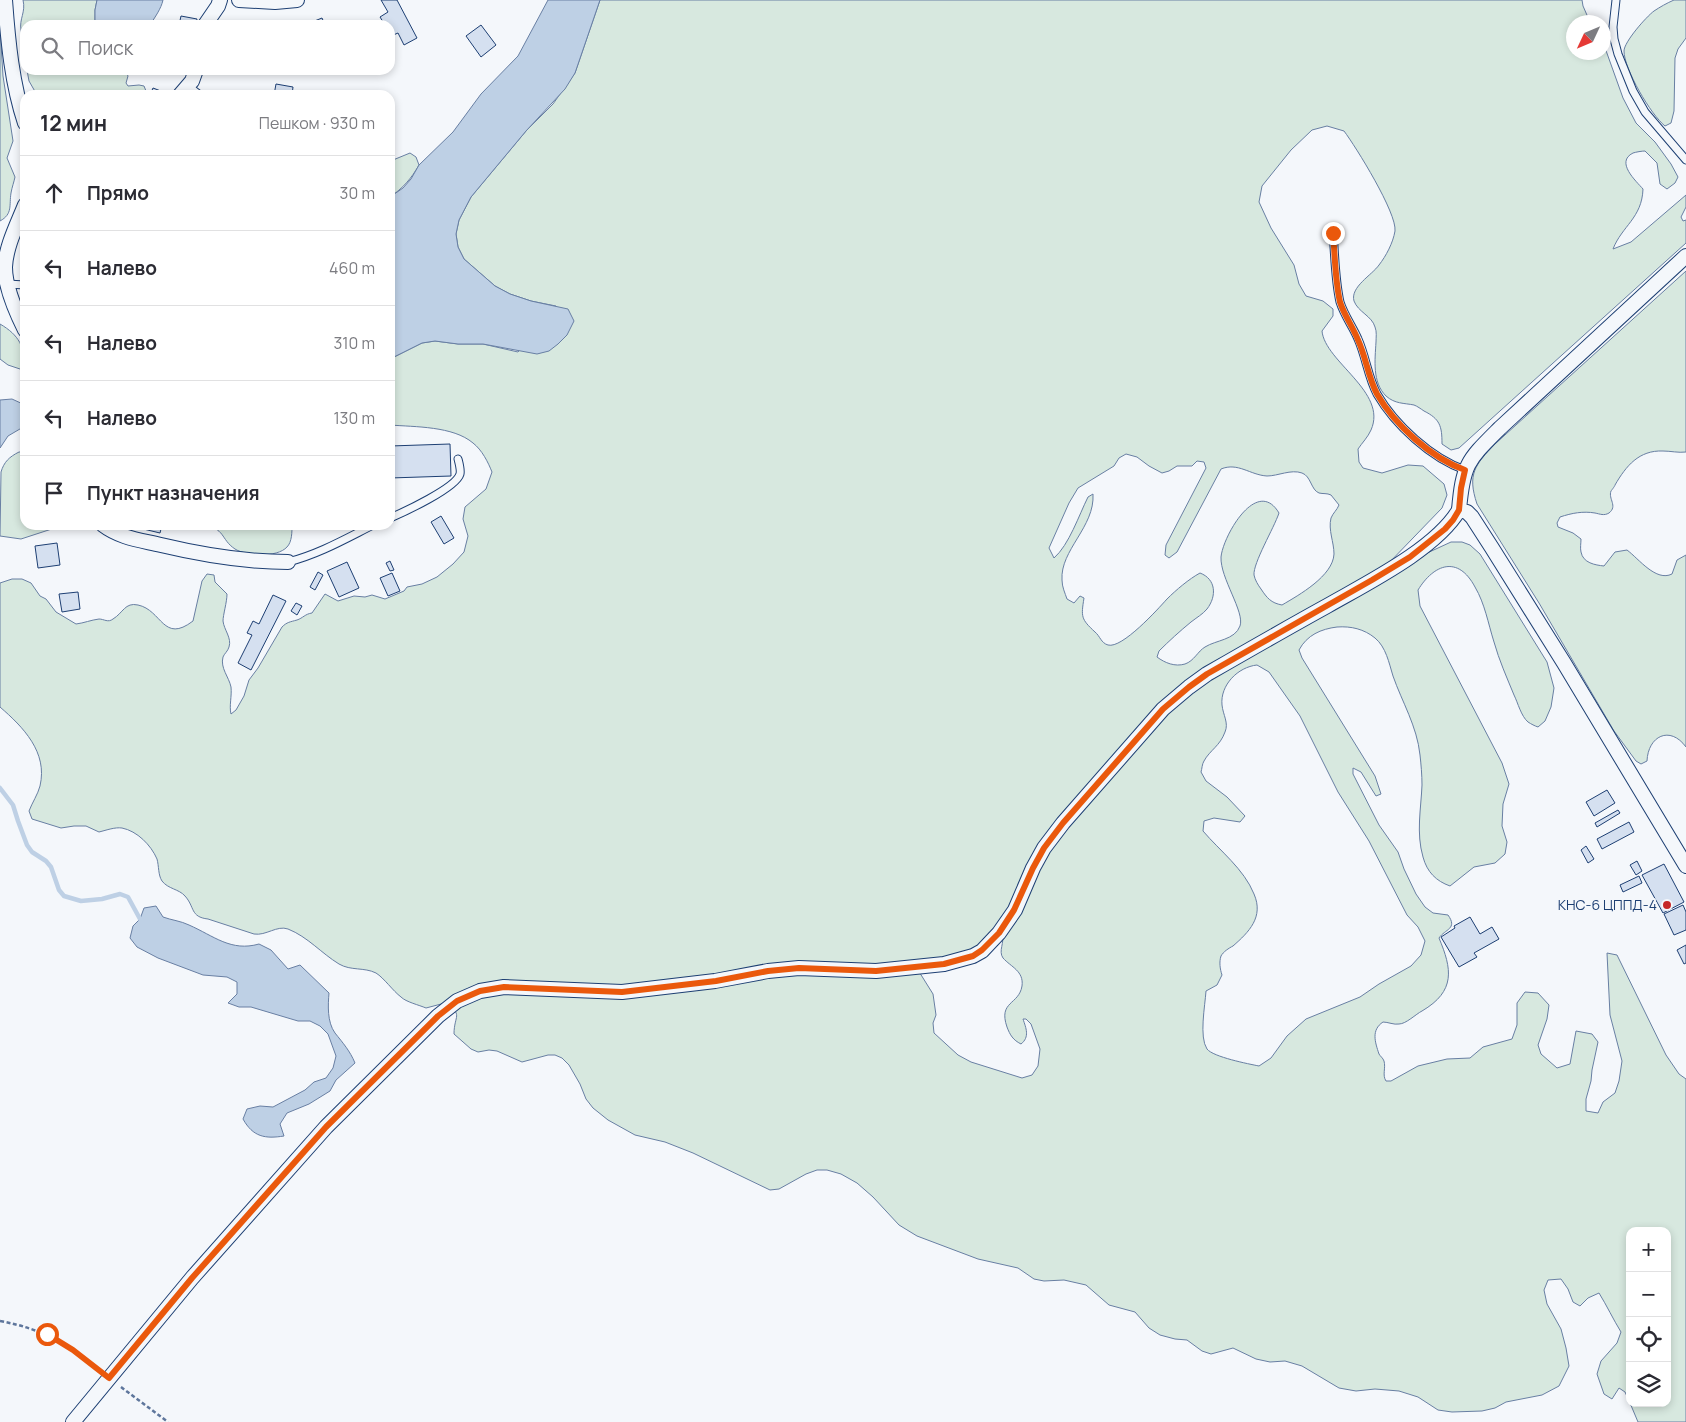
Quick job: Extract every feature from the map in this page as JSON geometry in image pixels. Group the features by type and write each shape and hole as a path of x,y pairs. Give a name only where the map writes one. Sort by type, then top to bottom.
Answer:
{"street":[{"path":"5,0 9,49 20,102"},
{"path":"208,20 220,0"},
{"path":"239,0 275,2 297,0"},
{"path":"185,90 195,75"},
{"path":"20,217 13,234 5,269 8,284 20,316"},
{"path":"73,1422 192,1278 326,1127 438,1016 457,1001 480,991 504,987 622,992 716,981 776,970 799,968 876,971 944,964 973,956 982,950 999,933 1014,910 1033,868 1044,848 1058,829 1163,709 1207,674 1410,557 1445,529 1459,510 1465,470 1472,456 1686,256"},
{"path":"1459,510 1467,512 1472,517 1492,548 1564,663 1686,866"},
{"path":"110,530 127,537 186,551 248,560 288,562"}],"lane":[{"path":"1616,0 1613,27 1614,39 1633,91 1645,112 1686,160"},
{"path":"1333,233 1341,304 1359,341 1377,394 1402,426 1427,449 1440,459 1465,470"},
{"path":"8,284 20,285"},
{"path":"395,516 412,508 457,480 460,473 458,459"},
{"path":"288,562 305,558 363,530"}],"path":[{"path":"0,1321 47,1334 73,1350 168,1422"}],"shaded area":[{"path":"23,0 97,0 95,20 22,20"},
{"path":"600,0 1582,0 1587,15 1566,15 1566,60 1609,60 1623,98 1636,123 1655,142 1678,177 1675,183 1667,189 1660,184 1657,163 1645,151 1633,153 1628,157 1626,166 1643,189 1642,199 1635,215 1613,249 1631,242 1686,195 1686,207 1681,217 1683,221 1686,220 1686,243 1459,448 1451,450 1442,444 1441,428 1434,417 1415,405 1389,399 1378,384 1375,371 1376,329 1371,320 1356,305 1354,296 1358,286 1376,269 1387,253 1394,236 1394,222 1375,180 1344,131 1327,126 1312,130 1291,150 1262,186 1259,202 1271,228 1294,265 1299,284 1306,296 1323,301 1333,309 1333,316 1322,331 1326,343 1364,390 1371,403 1374,416 1371,430 1358,449 1359,462 1363,468 1382,473 1408,465 1423,466 1444,484 1447,495 1442,508 1385,567 1425,554 1451,542 1462,542 1470,545 1480,554 1547,662 1554,688 1551,707 1545,721 1538,727 1528,722 1522,713 1501,662 1481,600 1468,577 1461,570 1454,567 1446,567 1431,574 1424,581 1418,590 1420,606 1502,763 1509,784 1503,804 1502,826 1507,842 1505,854 1495,863 1474,867 1450,886 1433,875 1423,857 1419,830 1422,785 1418,744 1413,724 1382,646 1375,638 1362,630 1337,627 1325,629 1310,637 1299,650 1302,658 1375,776 1381,794 1376,796 1361,772 1353,768 1353,774 1379,825 1398,852 1416,894 1425,907 1433,913 1448,915 1452,923 1450,928 1439,938 1447,960 1448,969 1446,987 1441,996 1402,1024 1383,1022 1375,1032 1375,1041 1379,1054 1384,1061 1385,1079 1386,1081 1391,1081 1418,1066 1447,1059 1470,1058 1483,1047 1512,1039 1517,1025 1517,1003 1525,992 1538,993 1549,1005 1547,1019 1538,1045 1541,1054 1557,1068 1570,1064 1576,1031 1592,1034 1598,1042 1586,1099 1586,1111 1598,1113 1603,1102 1615,1093 1622,1061 1610,1015 1607,953 1617,955 1666,1055 1679,1074 1686,1079 1686,1422 1638,1422 1632,1407 1671,1407 1671,1227 1626,1227 1626,1394 1619,1388 1612,1399 1604,1394 1597,1374 1601,1361 1617,1343 1621,1332 1599,1293 1588,1298 1580,1306 1573,1302 1568,1289 1561,1279 1548,1280 1544,1290 1547,1304 1561,1329 1569,1366 1559,1386 1542,1395 1506,1402 1495,1408 1482,1411 1452,1412 1438,1410 1418,1397 1399,1391 1375,1389 1356,1391 1339,1388 1302,1366 1285,1361 1270,1362 1256,1359 1233,1348 1211,1354 1202,1351 1187,1340 1160,1335 1149,1328 1135,1312 1109,1305 1086,1285 1064,1280 1044,1281 1034,1279 1018,1268 978,1259 917,1236 899,1225 857,1183 841,1174 827,1170 817,1170 779,1189 770,1190 693,1153 665,1142 635,1135 608,1120 593,1108 586,1099 569,1065 562,1058 548,1055 522,1062 497,1051 478,1052 471,1049 454,1034 457,1016 454,1010 445,1003 426,1008 406,1000 376,973 348,968 339,964 302,936 288,929 280,928 263,934 254,934 198,916 185,896 162,881 157,859 143,839 133,832 119,828 99,832 86,826 61,828 32,819 29,811 38,792 42,774 37,751 25,732 0,707 0,583 12,579 22,579 31,583 40,596 46,599 56,612 76,624 99,619 111,620 127,607 134,604 146,608 163,624 175,629 193,621 202,581 207,574 214,575 215,582 227,594 223,621 230,644 222,661 231,687 231,714 236,710 244,696 249,680 282,627 287,623 312,613 325,594 338,601 354,596 365,597 372,595 385,599 404,591 407,587 422,584 437,577 464,552 468,536 463,519 465,507 486,489 492,472 487,460 479,449 465,437 445,430 395,425 395,356 422,343 435,341 458,344 483,344 518,352 556,306 531,301 510,294 495,286 464,259 458,247 456,234 459,220 471,197 526,131 553,104 575,73","holes":["1126,454 1137,457 1162,473 1177,466 1192,466 1197,461 1204,462 1206,468 1166,545 1165,555 1169,558 1177,552 1221,469 1233,467 1267,476 1293,472 1302,473 1316,491 1331,495 1339,505 1330,522 1334,554 1328,570 1314,584 1282,605 1275,603 1265,595 1254,575 1260,554 1279,513 1270,503 1261,501 1242,513 1234,524 1221,557 1224,575 1241,620 1238,631 1230,637 1205,647 1191,661 1185,664 1170,664 1157,657 1159,651 1204,613 1210,604 1213,593 1212,584 1209,579 1200,573 1174,592 1130,635 1114,645 1106,644 1090,628 1083,617 1084,598 1080,596 1074,603 1067,599 1062,583 1066,559 1089,517 1093,494 1088,497 1069,538 1054,558 1049,548 1069,503 1078,488 1114,466 1119,458","1257,665 1269,672 1300,716 1338,792 1369,841 1407,915 1418,927 1425,941 1421,955 1411,966 1360,997 1306,1019 1287,1036 1271,1058 1259,1066 1216,1055 1207,1049 1203,1037 1206,991 1217,985 1222,975 1220,966 1221,956 1239,941 1253,923 1256,917 1257,902 1244,876 1203,831 1204,821 1214,818 1240,822 1245,816 1227,797 1206,781 1201,772 1204,761 1223,737 1226,729 1222,698 1227,684 1237,673 1250,666","1002,935 1001,949 1003,958 1019,973 1022,981 1020,992 1005,1012 1007,1027 1011,1035 1021,1044 1026,1038 1023,1019 1026,1019 1031,1024 1040,1049 1038,1066 1032,1075 1022,1078 971,1062 958,1055 934,1033 933,1023 936,1015 933,994 918,970 979,948"]},
{"path":"1674,0 1686,0 1686,38 1678,49 1675,58 1674,111 1671,123 1665,126 1639,91 1628,69 1624,51 1631,36 1646,19 1654,11"},
{"path":"0,28 3,76 13,141 7,158 15,177 9,212 0,221"},
{"path":"28,75 128,75 126,83 128,86 144,86 146,90 34,90"},
{"path":"410,153 416,157 419,165 413,175 395,193 395,159"},
{"path":"1686,271 1686,452 1654,451 1640,456 1624,472 1611,491 1613,508 1609,513 1604,515 1586,512 1573,513 1560,517 1557,523 1558,527 1573,533 1581,539 1582,556 1590,563 1597,565 1604,566 1615,552 1627,550 1654,572 1666,576 1672,574 1677,560 1686,555 1686,747 1673,736 1661,736 1651,745 1647,761 1641,764 1636,761 1614,731 1539,603 1477,504 1474,494 1473,477 1482,458 1495,444"},
{"path":"0,324 7,328 20,342 20,369 8,365 0,359"},
{"path":"20,452 20,530 49,530 21,539 0,536 1,472 7,460"},
{"path":"217,530 292,530 292,534 289,545 282,551 261,555 235,549"}],"water":[{"path":"97,0 163,0 153,20 95,20"},
{"path":"548,0 600,0 575,73 565,89 526,131 471,197 459,220 456,234 458,247 464,259 495,286 510,294 531,301 568,309 574,321 567,335 558,344 549,351 537,354 483,344 458,344 435,341 422,343 395,356 395,194 403,188 419,165 453,132 481,94 518,56"},
{"path":"12,399 20,403 20,429 8,436 0,448 0,400"},
{"path":"156,906 163,917 186,924 223,942 240,946 259,944 271,950 288,969 300,965 329,993 328,1008 332,1029 349,1051 355,1063 336,1080 330,1091 309,1104 287,1113 280,1124 284,1136 265,1137 255,1133 243,1119 247,1109 260,1106 273,1107 305,1090 314,1082 326,1078 333,1068 336,1056 328,1034 320,1026 310,1021 298,1021 251,1007 239,1007 228,1003 237,994 237,982 227,977 203,975 158,958 137,947 130,938 133,926 140,919 144,908"}],"building":[{"path":"381,0 397,0 417,38 404,45 398,33 395,34 395,20 382,20 380,17 388,12"},
{"path":"181,16 197,19 197,20 180,20"},
{"path":"481,25 496,45 481,57 466,36"},
{"path":"276,84 293,87 293,90 275,90"},
{"path":"450,444 451,476 395,478 395,446"},
{"path":"441,516 454,538 444,544 431,522"},
{"path":"148,530 161,530 160,533"},
{"path":"57,543 60,565 38,568 35,546"},
{"path":"390,561 394,570 390,571 386,563"},
{"path":"347,562 359,588 339,597 327,571"},
{"path":"318,572 323,575 315,590 310,587"},
{"path":"392,573 400,591 388,596 380,578"},
{"path":"78,592 80,609 62,612 59,594"},
{"path":"273,595 286,601 251,670 238,663 252,635 247,633 253,621 259,624"},
{"path":"296,603 302,606 297,615 291,611"},
{"path":"1607,790 1615,803 1594,816 1586,802"},
{"path":"1618,810 1620,813 1597,827 1595,823"},
{"path":"1629,822 1634,832 1602,849 1597,839"},
{"path":"1586,846 1594,859 1588,863 1581,850"},
{"path":"1637,861 1642,871 1636,875 1630,865"},
{"path":"1664,864 1684,902 1663,913 1642,875"},
{"path":"1639,876 1642,883 1623,892 1620,885"},
{"path":"1683,905 1686,912 1686,930 1674,935 1664,914"},
{"path":"1470,917 1480,934 1492,927 1499,939 1474,953 1477,957 1459,967 1441,937 1455,928 1454,926"},
{"path":"1686,945 1686,963 1684,964 1677,950"}],"waterway":[{"path":"0,788 13,805 27,845 32,852 46,861 51,867 59,890 64,896 81,901 102,899 120,894 128,897 140,919"}],"place":[{"name":"КНС-6 ЦППД-4","path":"1667,905"}],"route":[{"path":"47,1334 73,1350 109,1378 192,1278 326,1127 438,1016 457,1001 480,991 504,987 622,992 716,981 768,971 799,968 876,971 924,967 964,959 982,950 999,933 1014,910 1044,848 1063,823 1163,709 1207,674 1410,557 1445,529 1459,510 1465,470 1440,459 1427,449 1402,426 1377,394 1359,341 1341,304 1333,233"}]}
